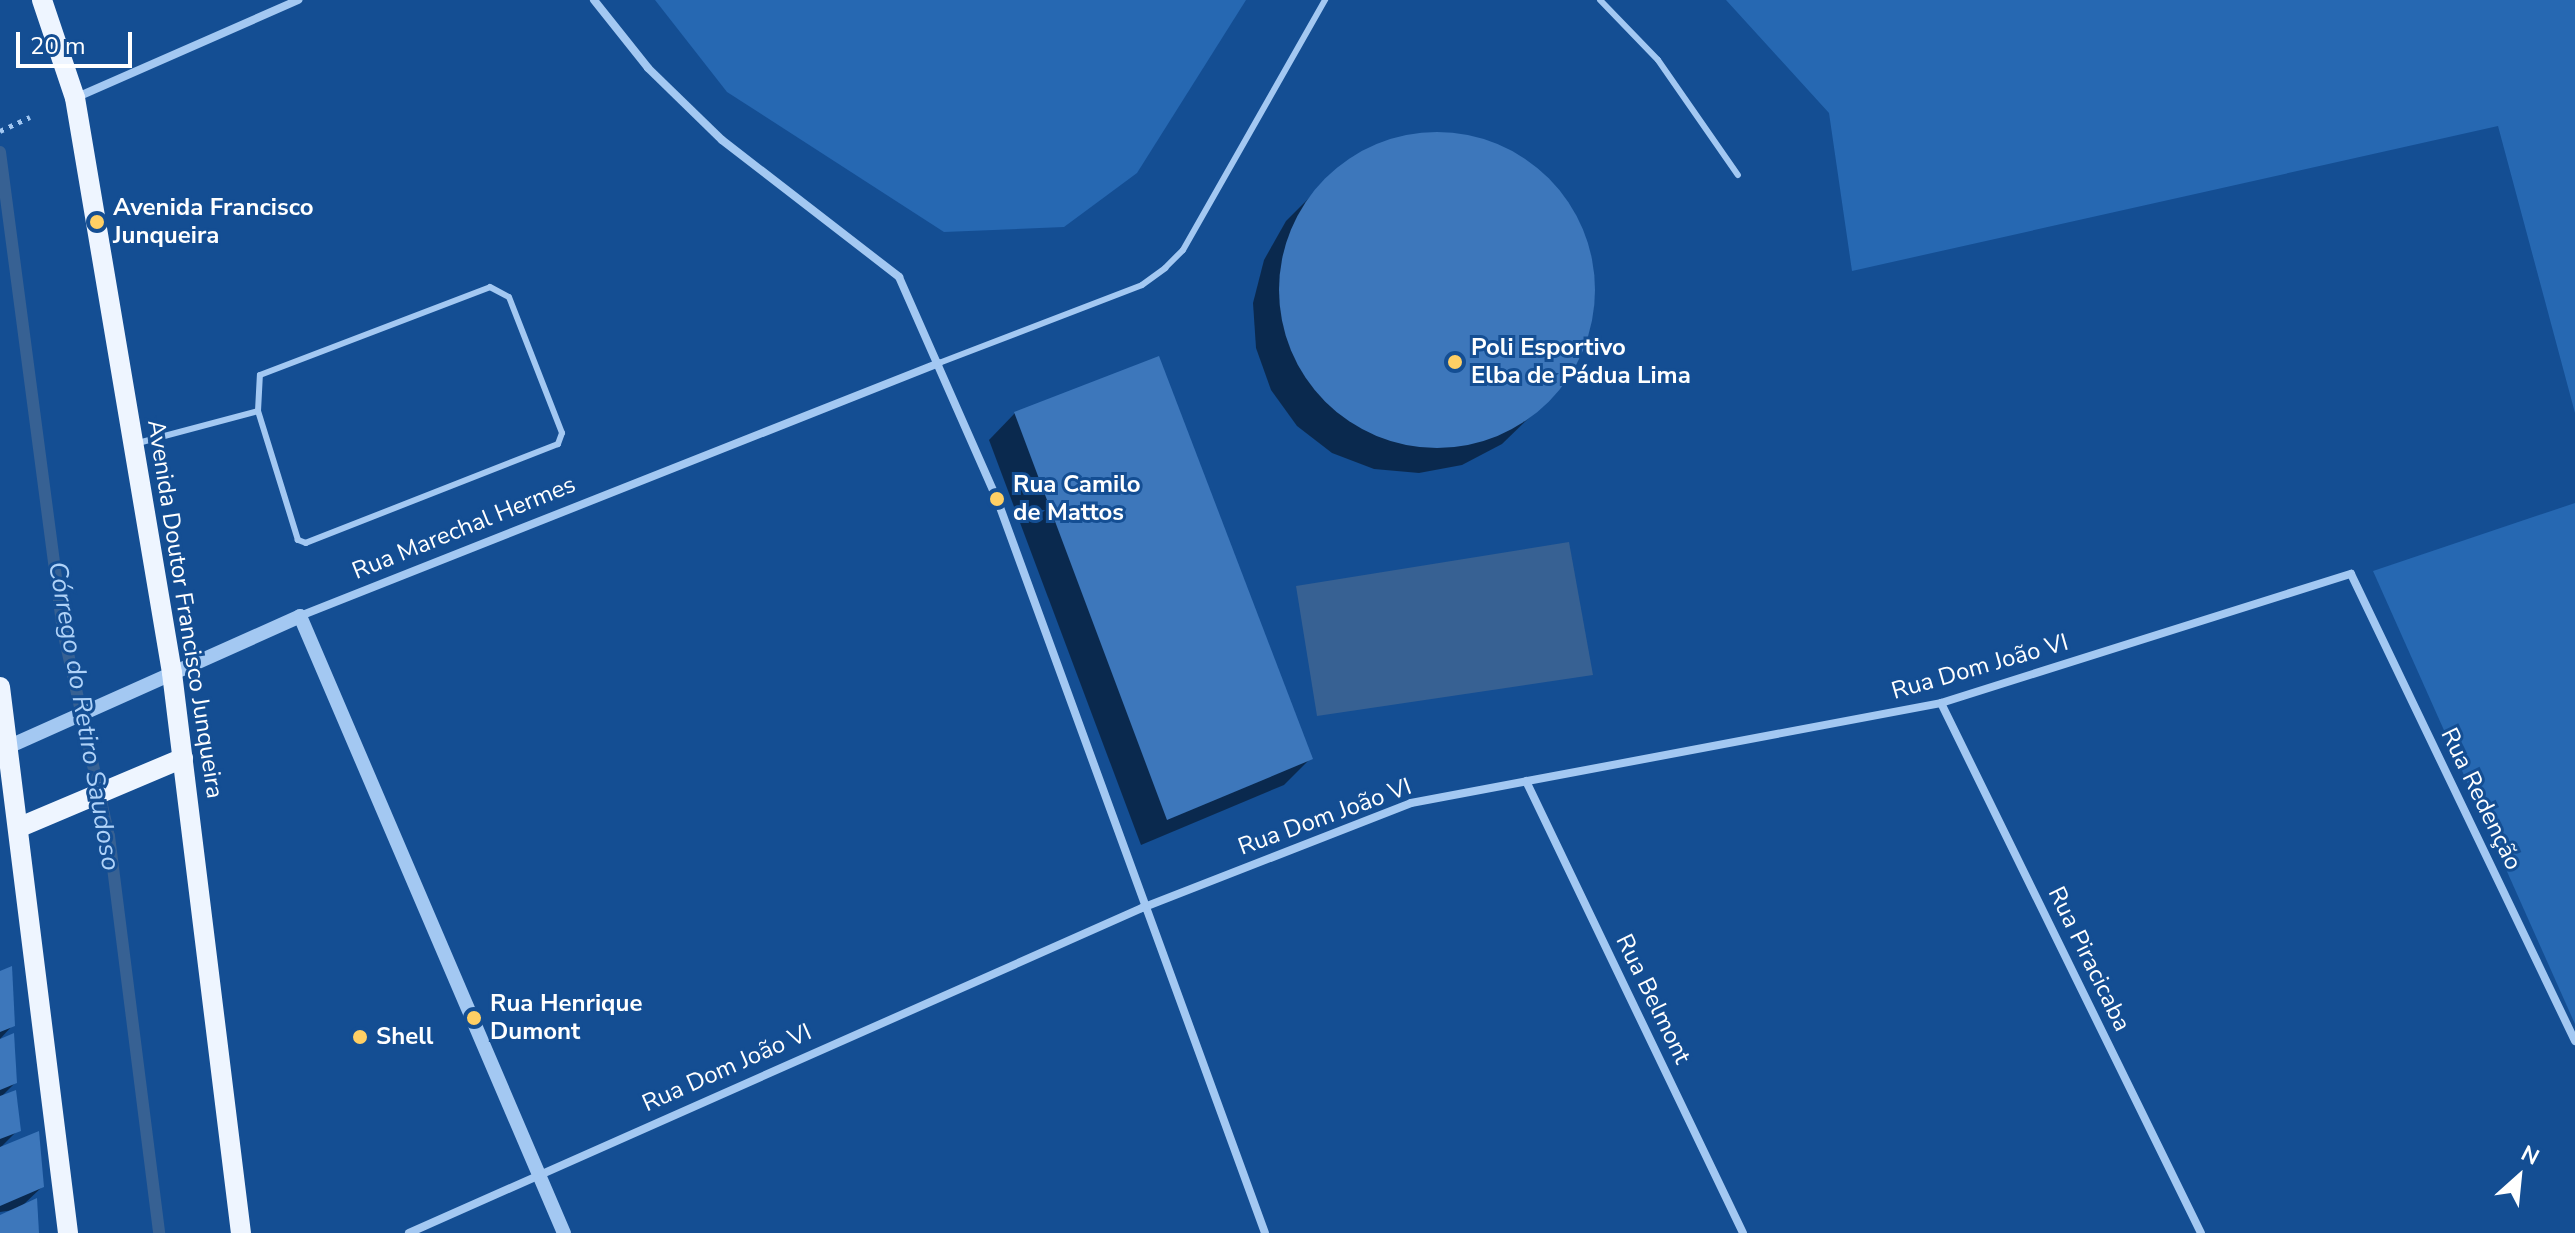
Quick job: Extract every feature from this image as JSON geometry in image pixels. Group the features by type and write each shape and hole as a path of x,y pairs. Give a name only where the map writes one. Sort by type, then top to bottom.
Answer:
{"main road":[{"name":"Avenida Doutor Francisco Junqueira","path":"42,0 75,98 172,673 241,1233"},
{"path":"0,687 5,748 20,827 68,1233"},
{"path":"20,827 183,758"}],"street":[{"path":"75,98 298,0"},
{"path":"594,0 648,68 722,140 899,277 997,499 1142,908 1265,1233"},
{"name":"Rua Marechal Hermes","path":"5,748 300,616 939,363"},
{"name":"Rua Dom João VI","path":"409,1233 540,1171 1142,908 1411,803 1941,703 2351,574"},
{"name":"Rua Redenção","path":"2351,574 2575,1041"},
{"path":"300,616 564,1233"},
{"name":"Rua Piracicaba","path":"1941,703 2201,1233"},
{"name":"Rua Belmont","path":"1526,781 1743,1233"}],"lane":[{"path":"939,363 1142,285 1165,268 1183,250 1325,0"},
{"path":"1600,0 1658,60 1738,175"},
{"path":"490,287 509,297 562,433 550,451 306,543 291,534 258,411 255,386 269,368 490,287"},
{"path":"134,444 258,411"}],"path":[{"path":"0,131 30,117"}],"shaded area":[{"path":"655,0 1246,0 1137,173 1064,227 944,232 727,92"},
{"path":"1726,0 2575,0 2575,413 2498,126 1852,271 1829,113"},
{"path":"2575,503 2575,1024 2373,571"},
{"path":"1569,542 1593,675 1317,716 1296,586"}],"building":[{"path":"1437,132 1468,135 1497,144 1525,159 1559,190 1583,230 1592,259 1595,290 1592,321 1583,350 1568,378 1537,412 1497,436 1468,445 1437,448 1406,445 1377,436 1349,421 1315,390 1291,350 1282,321 1279,290 1282,259 1291,230 1306,202 1337,168 1377,144 1406,135"},
{"path":"1159,356 1313,759 1167,820 1014,412"},
{"path":"12,966 15,1026 0,1032 0,971"},
{"path":"14,1033 17,1083 0,1090 0,1039"},
{"path":"16,1090 21,1131 0,1139 0,1096"},
{"path":"39,1131 44,1187 0,1206 0,1147"},
{"path":"37,1198 39,1233 0,1233 0,1215"}],"waterway":[{"name":"Córrego do Retiro Saudoso","path":"0,152 63,631 109,836 159,1233"}],"place":[{"name":"Avenida Francisco Junqueira","path":"97,222"},
{"name":"Poli Esportivo Elba de Pádua Lima","path":"1455,362"},
{"name":"Rua Camilo de Mattos","path":"997,499"},
{"name":"Rua Henrique Dumont","path":"474,1018"},
{"name":"Shell","path":"360,1037"}]}
